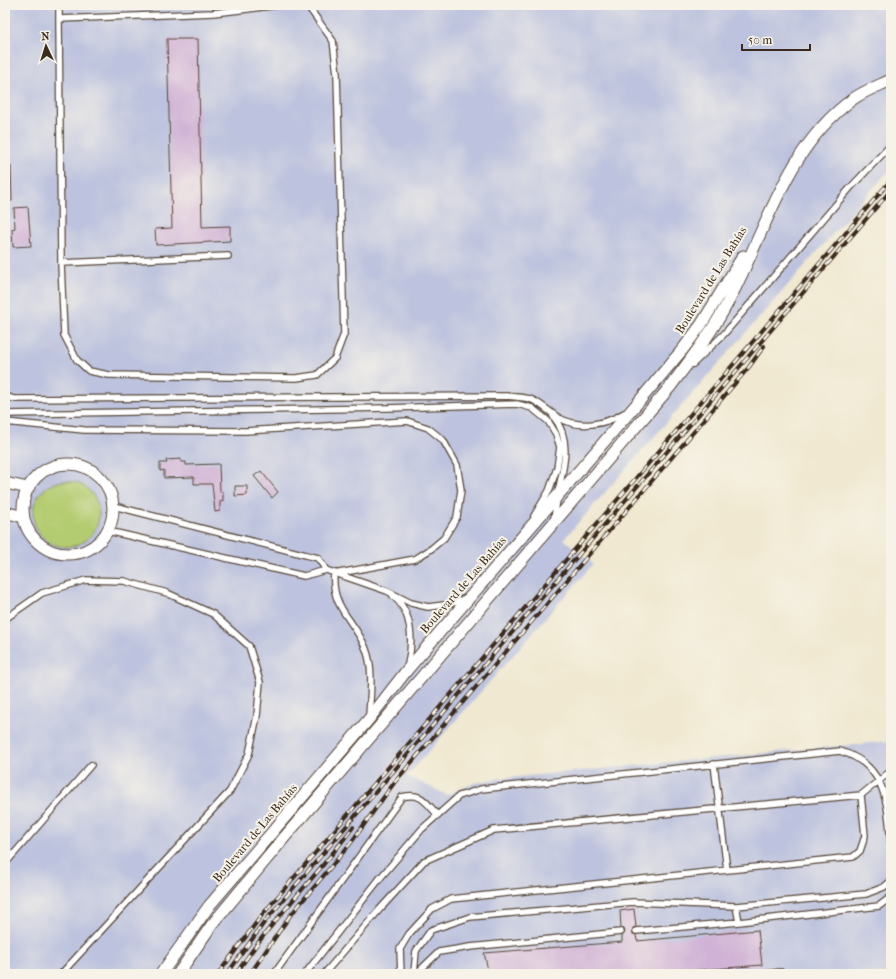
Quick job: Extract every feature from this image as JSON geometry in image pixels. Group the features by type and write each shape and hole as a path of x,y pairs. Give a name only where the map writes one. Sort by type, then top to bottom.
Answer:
{"street":[{"name":"Boulevard de Las Bahías","path":"178,974 211,926 259,868 485,604 553,522 670,387 711,331 724,309 788,177 814,136 833,116 853,99 874,87 891,80"},
{"name":"Boulevard de Las Bahías","path":"161,974 209,906 369,719 407,670 642,399 683,349 701,325 773,206"},
{"path":"63,463 78,464 91,469 103,479 111,491 114,506 108,531 100,542 88,550 75,554 60,554 47,549 36,541 28,530 23,516 23,502 28,488 36,476 49,468 63,463"},
{"path":"5,483 28,488"},
{"path":"5,512 23,516"}],"lane":[{"path":"59,5 61,263 64,334 77,360 89,371 108,375 296,378 317,375 335,358 344,334 337,74 333,41 307,5"},
{"path":"235,5 240,10"},
{"path":"59,19 213,13 278,5"},
{"path":"670,387 724,334 851,186 891,145"},
{"path":"61,263 228,256"},
{"path":"5,396 14,399 506,396 531,400 546,408 559,418 577,424 597,424 607,422 616,418 642,399"},
{"path":"495,569 539,509 549,491 557,468 560,447 556,434 548,421 541,414 532,408 506,396"},
{"path":"5,414 388,408 506,404 517,404 532,408"},
{"path":"546,408 559,424 563,432 566,445 565,462 553,522"},
{"path":"5,422 84,430 246,430 407,421 428,428 443,440 457,465 461,490 457,518 444,538 431,550 415,559 334,574"},
{"path":"114,506 318,558 326,570 334,574 387,591 411,602 428,607 459,601 475,591"},
{"path":"108,531 304,576 326,570"},
{"path":"334,574 333,584 335,595 341,609 352,624 366,649 370,669 369,719"},
{"path":"5,619 42,593 86,580 124,581 167,593 213,614 249,646 260,682 257,716 249,754 230,791 61,974"},
{"path":"387,591 397,599 405,609 409,622 411,651 407,670"},
{"path":"306,974 381,877 422,829 459,796 481,789 840,751 851,754 864,762 880,781 889,811 891,846"},
{"path":"5,864 91,764"},
{"path":"714,764 727,870"},
{"path":"324,974 424,861 494,830 861,795 891,771"},
{"path":"274,974 402,797 411,795 418,796 438,815"},
{"path":"401,974 400,950 409,934 432,909 451,899 853,857 860,851 865,836 861,795"},
{"path":"415,974 416,951 431,930 470,917 633,902 736,906 866,894 884,887 891,881"},
{"path":"636,931 739,922 879,906 891,897"},
{"path":"736,906 739,922"},
{"path":"415,974 439,952 470,946 621,932"},
{"path":"766,974 782,972 784,974"}],"shaded area":[{"path":"5,5 891,5 891,168 564,539 593,564 407,776 447,795 474,783 496,779 891,741 891,974 5,974"}],"green space":[{"path":"66,481 79,484 89,491 96,501 99,514 96,527 89,537 79,544 66,547 53,544 43,537 36,527 33,514 36,501 43,491 53,484"}],"building":[{"path":"167,39 198,39 202,227 230,226 230,241 156,245 155,229 172,228"},
{"path":"5,166 11,166 12,201 5,201"},
{"path":"28,207 31,246 13,247 12,229 15,228 14,208"},
{"path":"181,459 181,462 186,462 186,465 219,464 220,492 223,492 223,501 220,502 220,511 215,512 212,484 194,484 194,477 164,478 164,470 160,471 160,463 167,463 166,460"},
{"path":"261,471 278,492 272,498 254,476"},
{"path":"235,486 247,486 247,495 235,496"},
{"path":"634,909 636,927 633,928 632,931 633,934 636,935 637,941 758,930 762,965 652,974 489,974 484,953 622,942 622,936 625,932 624,929 621,928 620,911"}],"railway":[{"path":"218,974 262,915 891,180"},
{"path":"227,974 266,920 891,190"},
{"path":"250,974 289,917 350,844 394,783 749,367 764,346"},
{"path":"236,974 263,936 339,846 353,827"}]}
